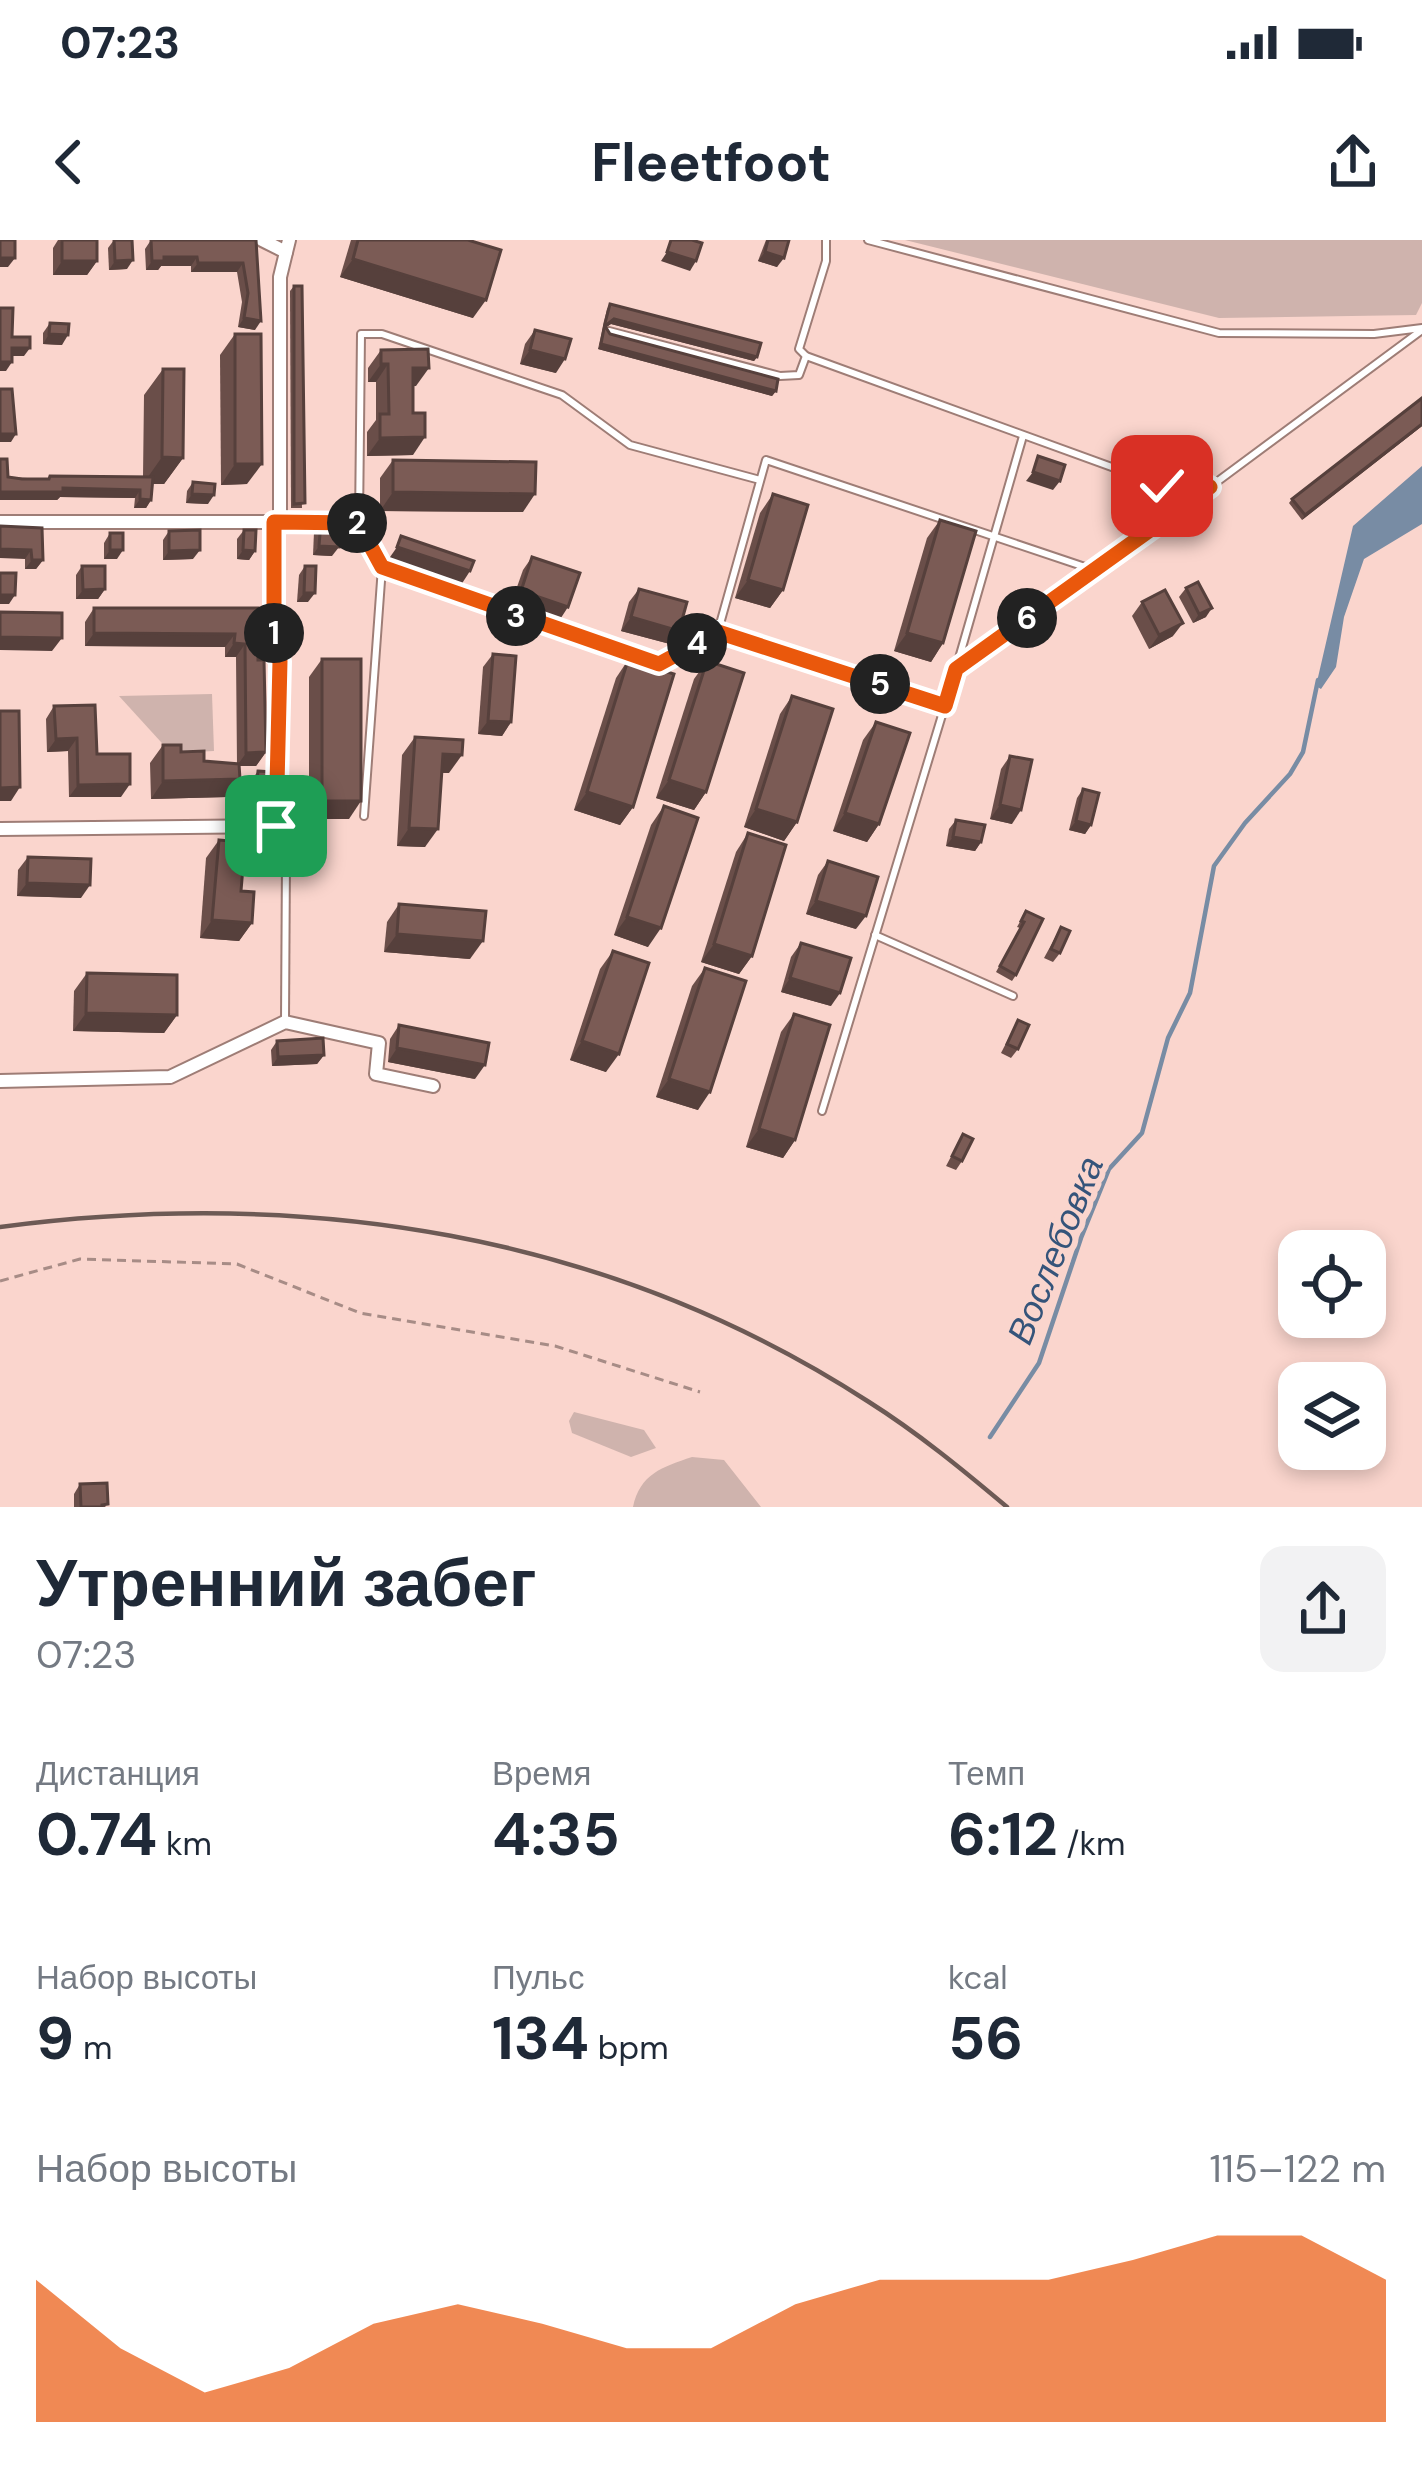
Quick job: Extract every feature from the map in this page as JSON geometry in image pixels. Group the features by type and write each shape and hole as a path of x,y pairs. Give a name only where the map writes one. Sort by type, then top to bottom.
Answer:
{"street":[{"path":"0,829 276,826 280,278 288,246 262,240"},
{"path":"0,522 277,522"},
{"path":"0,1081 170,1077 285,1022 379,1043 376,1074 433,1086"}],"lane":[{"path":"826,240 826,261 799,350 806,356 1175,490 1210,487"},
{"path":"868,240 1219,333 1374,334 1422,329"},
{"path":"956,669 1422,329"},
{"path":"609,331 780,376 799,375 806,356"},
{"path":"364,816 382,567 358,523 361,334 382,334 562,395 630,445 760,480"},
{"path":"822,1112 1023,436"},
{"path":"382,567 659,664 718,632 766,460 1094,570"},
{"path":"277,522 358,523"},
{"path":"718,632 945,706"},
{"path":"285,1022 286,858"},
{"path":"875,934 1013,997"}],"path":[{"path":"0,1281 80,1259 237,1264 360,1313 555,1346 700,1392"}],"shaded area":[{"path":"905,240 1422,240 1422,303 1416,315 1219,318"},
{"path":"212,694 214,751 171,753 119,696"},
{"path":"574,1412 644,1430 656,1448 631,1457 572,1433 569,1421"},
{"path":"692,1457 724,1460 761,1507 633,1507 647,1479"}],"water":[{"path":"1422,466 1422,524 1364,559 1344,617 1336,667 1321,689 1316,686 1353,526"}],"building":[{"path":"0,240 15,240 15,258 0,258"},
{"path":"62,240 97,240 97,261 62,261"},
{"path":"114,240 132,240 133,260 115,261"},
{"path":"151,240 256,240 261,321 244,318 248,293 243,263 198,263 197,257 152,261"},
{"path":"358,240 468,240 501,250 486,300 353,259"},
{"path":"671,240 702,243 696,261 667,252"},
{"path":"768,240 789,240 784,258 765,252"},
{"path":"294,286 302,286 305,503 294,504"},
{"path":"610,304 761,343 757,357 614,319 605,326 610,334 778,379 776,391 601,344 605,323"},
{"path":"0,308 13,308 12,337 30,337 30,348 12,348 12,362 0,362"},
{"path":"50,323 69,324 68,335 49,334"},
{"path":"535,330 571,339 565,359 530,350"},
{"path":"235,334 261,334 262,464 235,464"},
{"path":"428,349 429,368 413,368 413,413 425,413 425,437 380,438 380,414 389,414 388,364 381,364 381,350"},
{"path":"163,369 184,369 183,458 162,457"},
{"path":"0,389 12,389 16,434 0,434"},
{"path":"1422,398 1422,424 1305,515 1292,499"},
{"path":"1038,456 1065,465 1060,481 1033,472"},
{"path":"0,459 7,459 8,477 22,479 153,477 151,500 140,499 140,490 0,492"},
{"path":"393,460 536,462 535,494 393,492"},
{"path":"193,482 215,484 214,495 192,494"},
{"path":"773,494 808,505 783,590 748,580"},
{"path":"940,520 976,531 943,643 907,633"},
{"path":"321,522 340,524 339,547 319,546"},
{"path":"0,526 42,528 43,560 32,560 31,550 0,549"},
{"path":"200,530 200,550 169,551 169,531"},
{"path":"244,530 256,530 255,551 243,550"},
{"path":"110,533 123,533 123,550 110,550"},
{"path":"401,536 474,561 470,571 397,547"},
{"path":"532,557 580,573 568,607 521,591"},
{"path":"82,566 105,566 105,589 83,590"},
{"path":"305,566 316,566 315,593 304,593"},
{"path":"0,573 16,573 15,595 0,595"},
{"path":"1198,582 1212,608 1199,614 1186,588"},
{"path":"639,589 687,602 679,631 631,617"},
{"path":"1165,590 1183,623 1159,635 1142,602"},
{"path":"94,608 258,608 266,752 246,753 245,644 234,643 235,634 94,633"},
{"path":"0,612 62,613 62,638 0,637"},
{"path":"493,654 516,656 511,722 488,721"},
{"path":"322,659 361,659 361,801 322,801"},
{"path":"628,660 674,674 633,807 587,792"},
{"path":"707,661 744,673 706,792 669,780"},
{"path":"792,696 833,709 797,822 756,809"},
{"path":"95,705 97,754 130,754 130,784 78,785 77,738 56,739 54,706"},
{"path":"0,711 19,711 20,787 0,788"},
{"path":"876,722 910,733 879,824 845,813"},
{"path":"415,737 463,740 462,755 443,754 438,829 409,828"},
{"path":"163,745 181,745 181,752 204,751 204,761 239,764 240,779 163,781"},
{"path":"1010,756 1032,760 1021,810 1000,805"},
{"path":"258,771 272,772 270,792 256,791"},
{"path":"1083,789 1099,793 1091,825 1076,821"},
{"path":"664,806 698,818 661,928 627,917"},
{"path":"956,820 985,825 981,842 953,837"},
{"path":"748,833 786,845 752,956 714,944"},
{"path":"219,840 241,842 241,891 254,892 252,923 212,920"},
{"path":"28,857 91,859 90,885 27,883"},
{"path":"828,861 878,877 866,916 816,901"},
{"path":"399,904 486,911 483,941 397,934"},
{"path":"1026,911 1043,919 1016,975 1000,966"},
{"path":"1061,927 1070,931 1060,953 1051,949"},
{"path":"801,943 851,958 840,993 790,978"},
{"path":"613,951 649,963 619,1054 582,1041"},
{"path":"705,968 746,981 710,1092 669,1079"},
{"path":"87,973 177,975 177,1015 86,1013"},
{"path":"794,1014 830,1025 795,1140 759,1129"},
{"path":"1018,1020 1029,1025 1018,1049 1007,1044"},
{"path":"399,1025 489,1043 485,1065 397,1048"},
{"path":"323,1038 324,1055 278,1057 277,1041"},
{"path":"963,1134 973,1139 962,1161 952,1156"},
{"path":"107,1483 108,1504 81,1507 80,1484"}],"waterway":[{"name":"Вослебовка","path":"990,1437 1039,1363 1109,1169 1142,1133 1168,1038 1190,993 1214,866 1303,752 1318,680"}],"railway":[{"path":"0,1227 114,1216 228,1214 340,1220 451,1236 559,1261 666,1297 769,1344 887,1414 1007,1507"}],"route":[{"path":"276,826 280,661 274,652 274,522 358,523 382,567 659,664 718,632 945,706 956,669 1210,487 1175,490 1162,486"}]}
